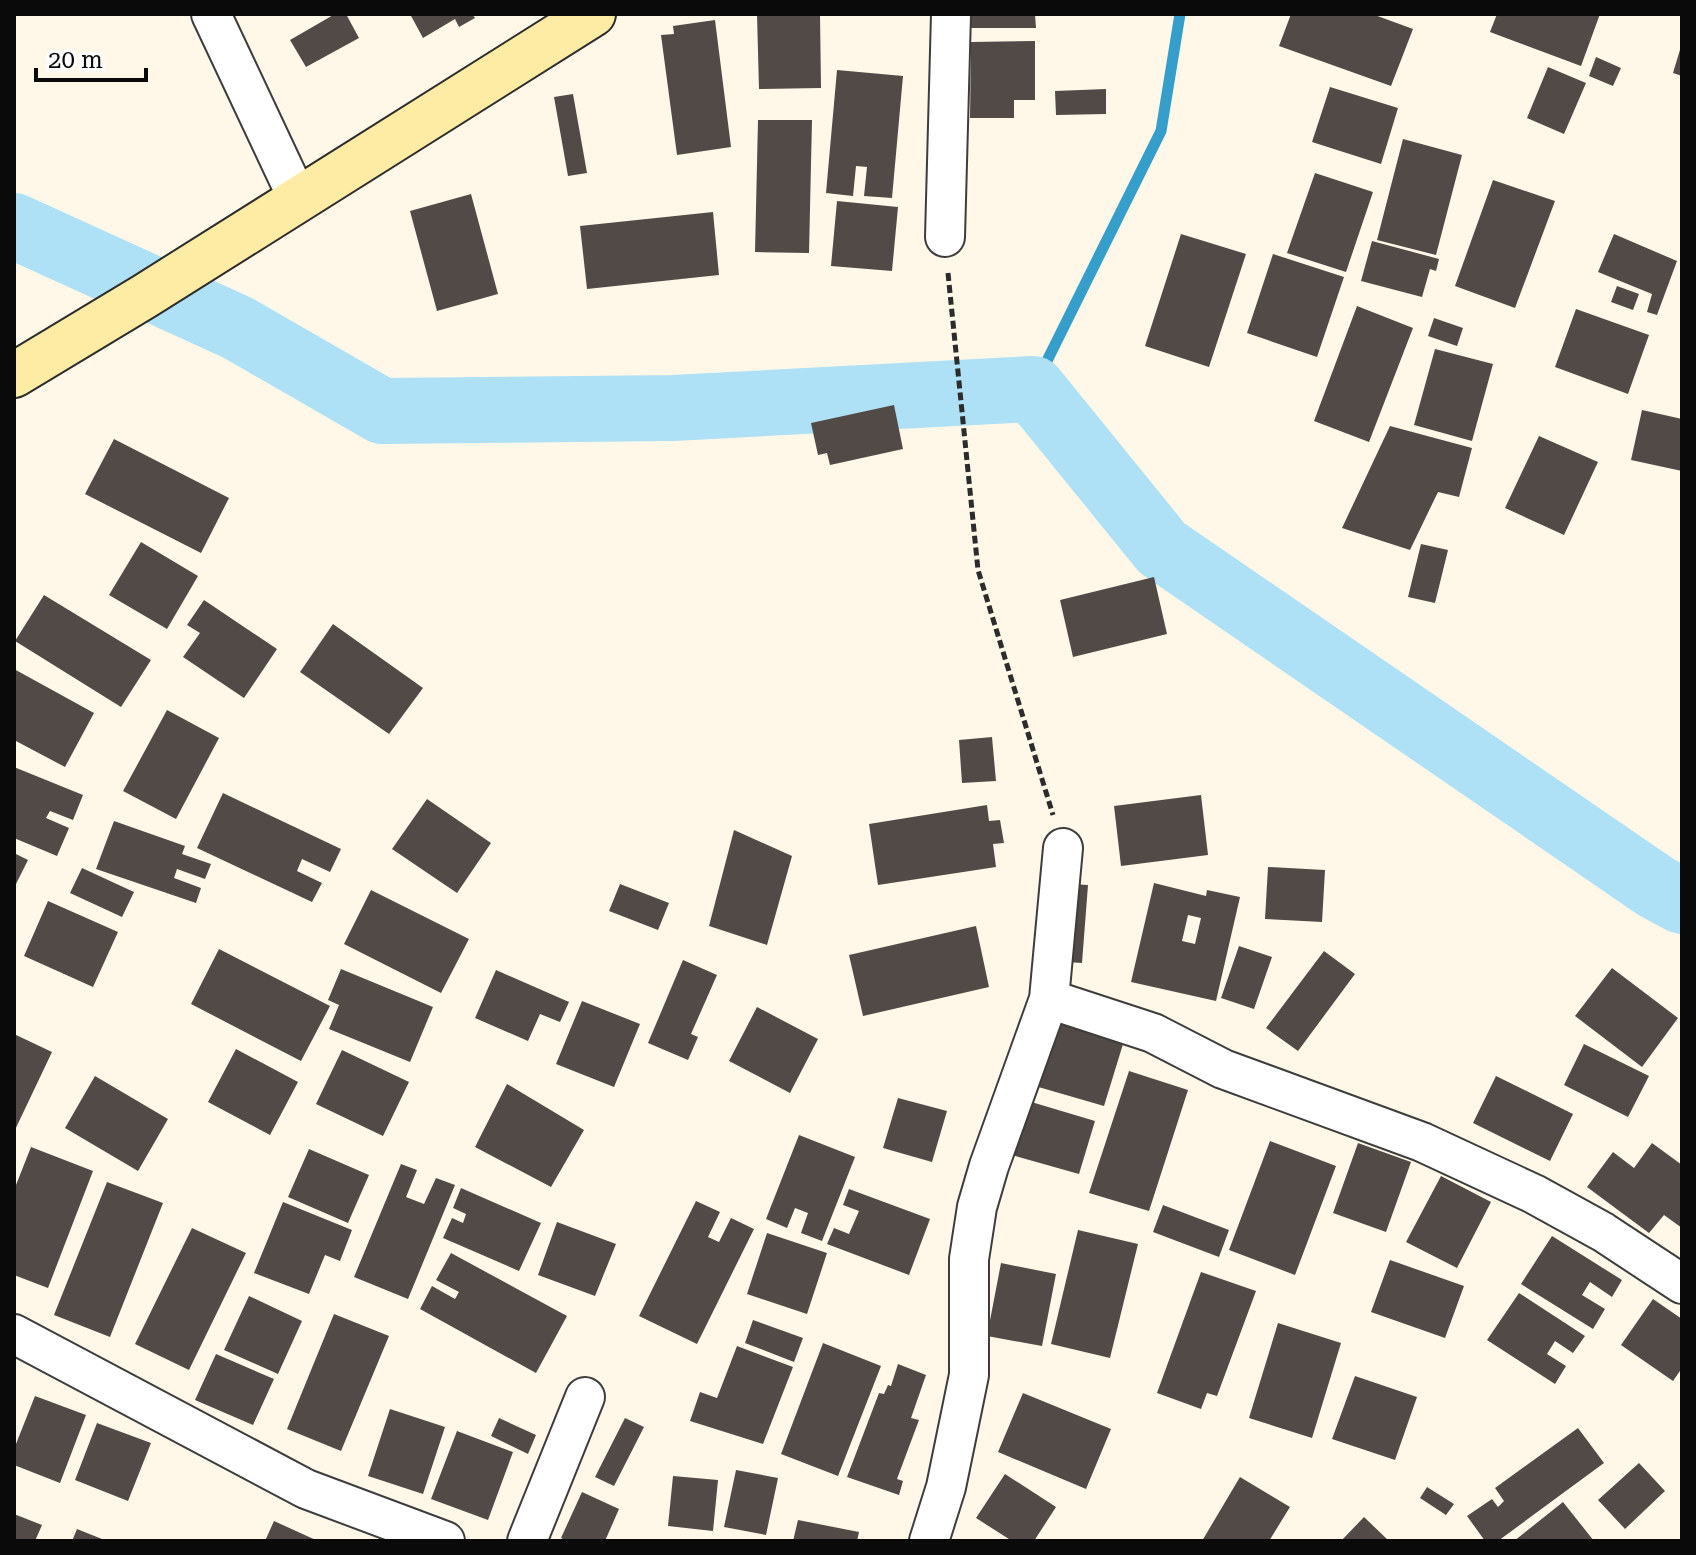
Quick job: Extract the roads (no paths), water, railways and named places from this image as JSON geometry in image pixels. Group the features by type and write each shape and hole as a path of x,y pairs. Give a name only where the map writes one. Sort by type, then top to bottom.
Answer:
{"main road":[{"path":"14,375 162,286 593,14"}],"street":[{"path":"211,14 298,199"},
{"path":"945,237 951,14"},
{"path":"929,1541 946,1487 969,1375 969,1259 977,1207 1049,999 1063,848"},
{"path":"1049,999 1153,1033 1223,1069 1422,1142 1534,1194 1603,1232 1682,1284"},
{"path":"14,1334 306,1489 445,1541"},
{"path":"527,1541 585,1397"}],"waterway":[{"path":"1033,389 1161,131 1180,14"},
{"path":"14,226 238,328 382,411 673,408 1033,389 1162,548 1656,887 1682,901"}]}
